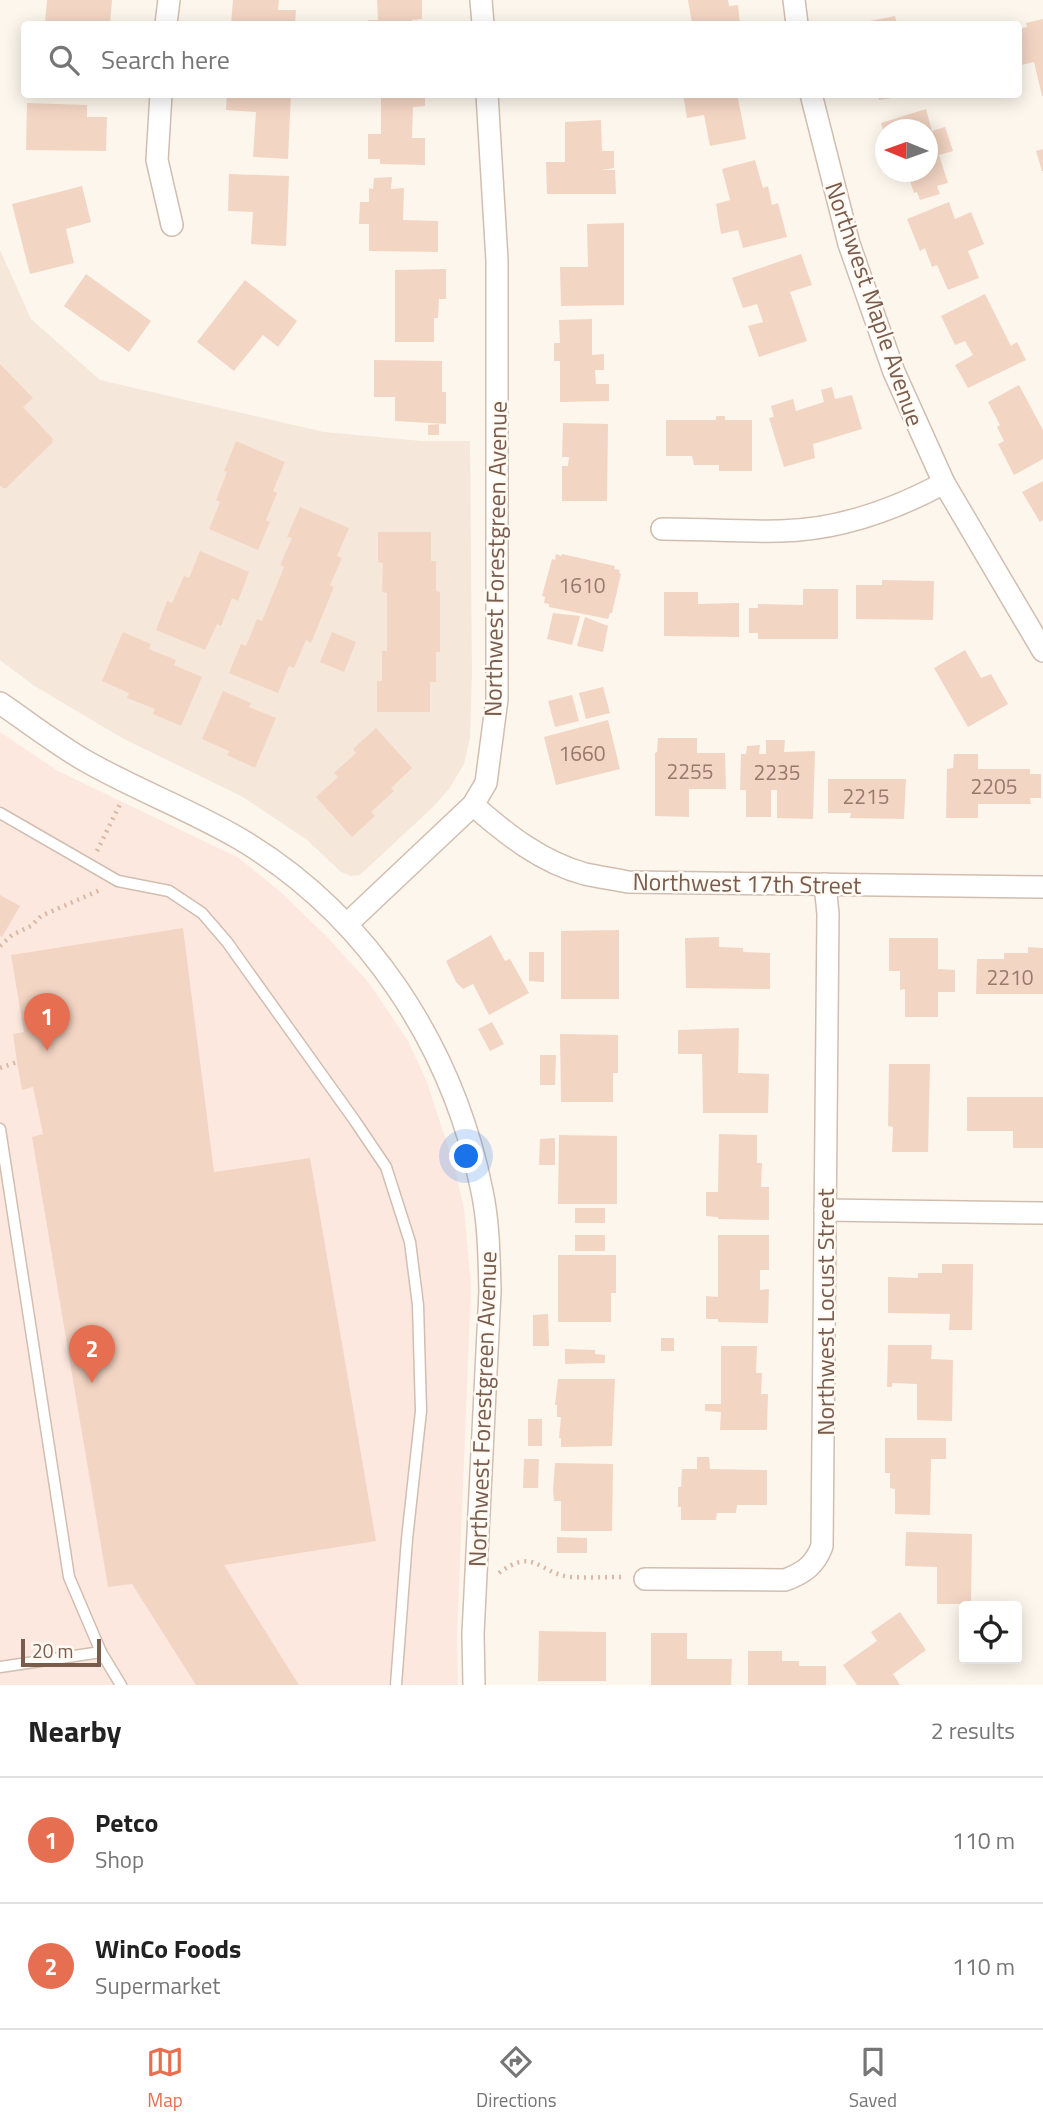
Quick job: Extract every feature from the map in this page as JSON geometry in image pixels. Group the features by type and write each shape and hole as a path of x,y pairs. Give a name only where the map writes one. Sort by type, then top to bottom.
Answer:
{"street":[{"path":"166,21 169,0"},
{"path":"481,0 483,21"},
{"path":"794,0 797,21"},
{"path":"161,98 157,160 172,225"},
{"name":"Northwest Forestgreen Avenue","path":"474,1685 490,1291 488,1240 482,1193 469,1135 448,1078 430,1041 409,1005 347,924 473,805 486,783 497,699 497,260 487,98"},
{"name":"Northwest Maple Avenue","path":"812,98 849,244 894,372 944,483 1043,651"},
{"path":"662,529 782,531 841,523 879,513 915,499 944,483"},
{"path":"0,703 84,760 241,840 280,867 347,924"},
{"name":"Northwest 17th Street","path":"473,805 529,849 555,863 583,873 628,882 1043,887"},
{"name":"Northwest Locust Street","path":"645,1579 785,1580 804,1573 817,1559 822,1546 828,914 825,884"},
{"path":"825,1210 1043,1213"}],"lane":[{"path":"0,813 118,881 169,891 202,913 243,965 386,1167 410,1242 418,1305 421,1411 407,1539 396,1685"},
{"path":"0,1129 69,1577 101,1652 121,1685"},
{"path":"0,1667 101,1652"}],"path":[{"path":"0,1068 17,1062"},
{"path":"498,1574 510,1565 524,1561 538,1563 568,1577 621,1577"}],"shaded area":[{"path":"0,250 31,319 100,380 324,432 422,441 470,441 472,674 470,738 464,764 449,789 433,807 360,875 351,876 341,872 307,840 243,797 122,738 33,685 0,660"},
{"path":"0,732 58,771 239,858 283,894 328,938 369,983 408,1041 427,1082 454,1165 464,1208 471,1286 457,1637 458,1685 0,1685"}],"building":[{"path":"47,0 112,0 110,21 45,21"},
{"path":"233,0 279,0 278,10 296,10 295,21 231,21"},
{"path":"377,0 422,0 422,19 368,21 378,20"},
{"path":"688,0 728,0 729,6 738,5 740,21 692,21"},
{"path":"895,16 896,21 870,21"},
{"path":"1043,19 1043,96 1034,62 1022,65 1022,28 1027,27 1026,23"},
{"path":"227,98 291,98 288,159 253,157 256,112 226,110"},
{"path":"381,98 425,98 425,106 413,107 412,138 425,138 425,165 380,164 380,159 368,159 368,134 381,134"},
{"path":"684,98 738,98 746,139 710,146 704,115 687,118"},
{"path":"27,103 87,105 87,117 107,117 106,151 26,150"},
{"path":"926,109 929,119 894,119"},
{"path":"601,120 602,151 614,151 614,168 602,170 615,170 616,194 547,194 546,162 565,162 565,122"},
{"path":"945,127 953,151 939,155 948,183 937,186 940,194 920,200 917,192 914,193 910,182 938,182 938,129"},
{"path":"1043,149 1043,171 1042,171 1036,151"},
{"path":"755,160 763,188 768,186 772,205 778,203 787,237 743,248 738,230 721,234 716,204 730,200 722,169"},
{"path":"229,174 289,176 286,246 251,244 253,212 228,211"},
{"path":"392,177 391,189 404,188 403,220 438,221 438,252 369,251 369,224 359,224 360,202 369,202 369,188 373,189 374,178"},
{"path":"82,186 91,222 66,229 74,263 30,274 12,204"},
{"path":"949,202 955,219 971,212 984,244 968,251 979,278 948,290 937,265 932,267 925,248 920,251 907,219"},
{"path":"624,223 624,305 561,306 560,267 588,267 587,224"},
{"path":"801,254 812,285 790,292 807,341 759,357 748,326 763,322 757,304 743,308 732,278"},
{"path":"446,269 446,299 439,299 438,318 434,318 434,342 395,342 395,270"},
{"path":"86,274 151,321 129,352 64,306"},
{"path":"245,280 297,321 278,347 263,335 234,371 197,342"},
{"path":"985,294 1011,346 1017,342 1026,360 968,388 955,365 973,355 965,341 955,345 941,316"},
{"path":"592,319 592,355 604,354 604,370 595,370 596,384 609,384 609,401 560,402 560,361 554,361 554,343 560,343 559,320"},
{"path":"374,360 442,361 446,424 395,421 395,397 374,397"},
{"path":"0,364 33,398 23,407 53,439 6,488 0,485"},
{"path":"1019,385 1043,430 1043,459 1014,475 998,444 1004,441 997,427 1000,425 988,402"},
{"path":"832,387 835,399 852,395 862,429 813,444 815,458 784,467 769,418 774,417 771,406 793,399 796,411 824,402 821,390"},
{"path":"716,416 725,416 725,420 752,420 752,471 719,471 719,465 694,465 692,456 666,456 666,420 716,420"},
{"path":"563,423 608,424 607,501 562,501 562,466 568,466 569,457 562,457"},
{"path":"439,424 439,435 428,435 428,425"},
{"path":"236,441 285,462 273,491 277,493 266,520 270,522 258,550 209,529 220,502 216,500 227,472 224,471"},
{"path":"1043,481 1043,520 1040,522 1022,492"},
{"path":"300,507 349,528 337,556 342,558 330,585 334,587 311,643 306,640 294,668 289,666 278,693 229,673 241,644 246,646 257,619 262,621 284,567 280,565 292,538 287,537"},
{"path":"378,532 431,532 431,561 436,561 436,591 440,592 440,652 436,652 436,682 430,682 430,712 377,712 377,681 382,681 382,651 387,651 387,593 382,592 383,563 378,562"},
{"path":"200,551 249,572 238,601 232,598 221,626 217,624 205,650 156,630 167,601 172,603 184,576 189,578"},
{"path":"556,554 615,566 614,569 620,570 612,613 608,619 549,607 549,604 544,603 545,597 542,596 552,559 555,560"},
{"path":"882,580 934,581 933,620 856,619 856,585 882,585"},
{"path":"803,589 838,589 838,639 758,639 758,633 749,633 749,608 758,608 758,604 803,605"},
{"path":"664,592 698,592 698,604 739,603 739,637 664,636"},
{"path":"553,613 580,616 572,645 547,639"},
{"path":"585,617 608,626 603,652 577,646"},
{"path":"123,632 151,644 149,649 176,660 174,665 202,677 181,726 153,714 155,709 127,698 129,693 102,681"},
{"path":"332,632 356,642 344,672 320,662"},
{"path":"965,650 981,678 991,674 1008,704 968,727 934,668"},
{"path":"603,687 610,713 586,719 579,693"},
{"path":"223,691 251,703 249,707 276,718 255,768 227,755 229,751 202,739"},
{"path":"572,695 579,721 555,727 548,701"},
{"path":"608,720 620,769 556,785 544,737"},
{"path":"376,728 412,768 391,788 394,791 371,812 375,816 352,837 316,797 338,777 334,773 356,753 353,749"},
{"path":"658,738 697,738 697,753 725,753 726,789 689,789 689,817 655,816 655,753"},
{"path":"766,740 785,740 784,752 815,751 813,819 777,818 777,790 771,790 771,817 746,817 746,790 740,790 741,754 746,754 747,746 760,745 759,754 766,754"},
{"path":"954,754 978,754 978,769 1030,769 1030,774 1041,774 1041,798 1030,798 1031,804 978,804 978,818 946,818 947,769 953,768"},
{"path":"828,779 906,779 904,819 850,818 851,813 828,813"},
{"path":"0,895 20,906 2,937 0,936"},
{"path":"183,928 214,1172 310,1158 376,1541 224,1565 299,1685 196,1685 132,1584 108,1587 32,1137 43,1134 33,1087 22,1090 17,1062 13,1034 24,1032 11,955"},
{"path":"619,930 619,999 561,999 561,931"},
{"path":"491,935 505,961 510,959 529,993 489,1015 473,984 463,989 456,982 446,961"},
{"path":"719,937 719,947 743,948 743,952 770,953 770,989 686,988 685,938"},
{"path":"889,938 938,938 938,969 955,970 955,992 938,992 938,1017 905,1017 905,989 900,990 900,971 889,971"},
{"path":"1028,947 1043,948 1043,994 976,994 977,959 1004,959 1004,953 1028,953"},
{"path":"529,952 544,952 544,982 529,981"},
{"path":"492,1022 504,1044 490,1051 478,1029"},
{"path":"739,1028 738,1073 769,1074 768,1113 703,1113 702,1054 678,1054 678,1030"},
{"path":"560,1034 618,1035 618,1073 613,1073 613,1102 561,1102"},
{"path":"540,1055 556,1055 555,1085 540,1085"},
{"path":"889,1064 930,1064 928,1152 892,1152 893,1127 888,1126"},
{"path":"967,1097 1043,1097 1043,1148 1013,1148 1013,1131 967,1131"},
{"path":"719,1134 757,1135 757,1163 762,1163 761,1187 769,1187 769,1220 718,1219 706,1216 706,1192 718,1192"},
{"path":"559,1135 617,1136 617,1204 558,1204"},
{"path":"555,1138 555,1165 539,1165 540,1139"},
{"path":"575,1208 605,1208 605,1223 575,1223"},
{"path":"575,1235 605,1235 605,1251 575,1251"},
{"path":"718,1235 769,1235 769,1270 760,1270 760,1290 769,1289 768,1323 718,1322 718,1319 706,1319 706,1296 718,1297"},
{"path":"558,1255 616,1255 616,1293 611,1293 611,1322 558,1322"},
{"path":"942,1264 973,1264 972,1330 949,1330 950,1314 888,1313 888,1277 918,1278 918,1273 942,1273"},
{"path":"548,1314 549,1346 533,1346 533,1315"},
{"path":"661,1338 674,1338 674,1351 661,1351"},
{"path":"888,1345 932,1345 931,1359 953,1360 952,1421 917,1420 917,1384 892,1383 892,1387 887,1387"},
{"path":"721,1346 757,1346 756,1373 762,1373 761,1394 768,1394 767,1430 720,1430 721,1412 705,1411 705,1404 721,1404"},
{"path":"565,1349 595,1350 595,1354 605,1355 605,1363 565,1364"},
{"path":"558,1379 615,1379 612,1446 561,1447 561,1417 557,1417 555,1405"},
{"path":"528,1419 542,1419 542,1446 528,1446"},
{"path":"885,1438 946,1438 946,1459 931,1459 930,1515 895,1514 895,1489 890,1488 890,1473 885,1473"},
{"path":"697,1457 709,1457 710,1469 767,1470 767,1505 737,1505 736,1513 717,1513 716,1520 681,1520 678,1487 681,1487 682,1469 697,1469"},
{"path":"524,1459 539,1459 538,1488 523,1488"},
{"path":"555,1463 613,1464 612,1531 561,1531 561,1501 554,1501 553,1490"},
{"path":"906,1532 972,1534 971,1601 937,1604 937,1567 905,1566"},
{"path":"557,1537 587,1538 587,1553 557,1553"},
{"path":"900,1612 926,1650 893,1674 900,1685 857,1685 843,1665 877,1641 871,1632"},
{"path":"539,1631 606,1632 606,1681 538,1681"},
{"path":"651,1633 687,1633 687,1659 732,1659 731,1685 651,1685"},
{"path":"748,1651 782,1651 782,1661 799,1661 799,1666 826,1666 826,1685 748,1685"}],"place":[{"name":"Petco","path":"47,1051"},
{"name":"WinCo Foods","path":"92,1383"}]}
